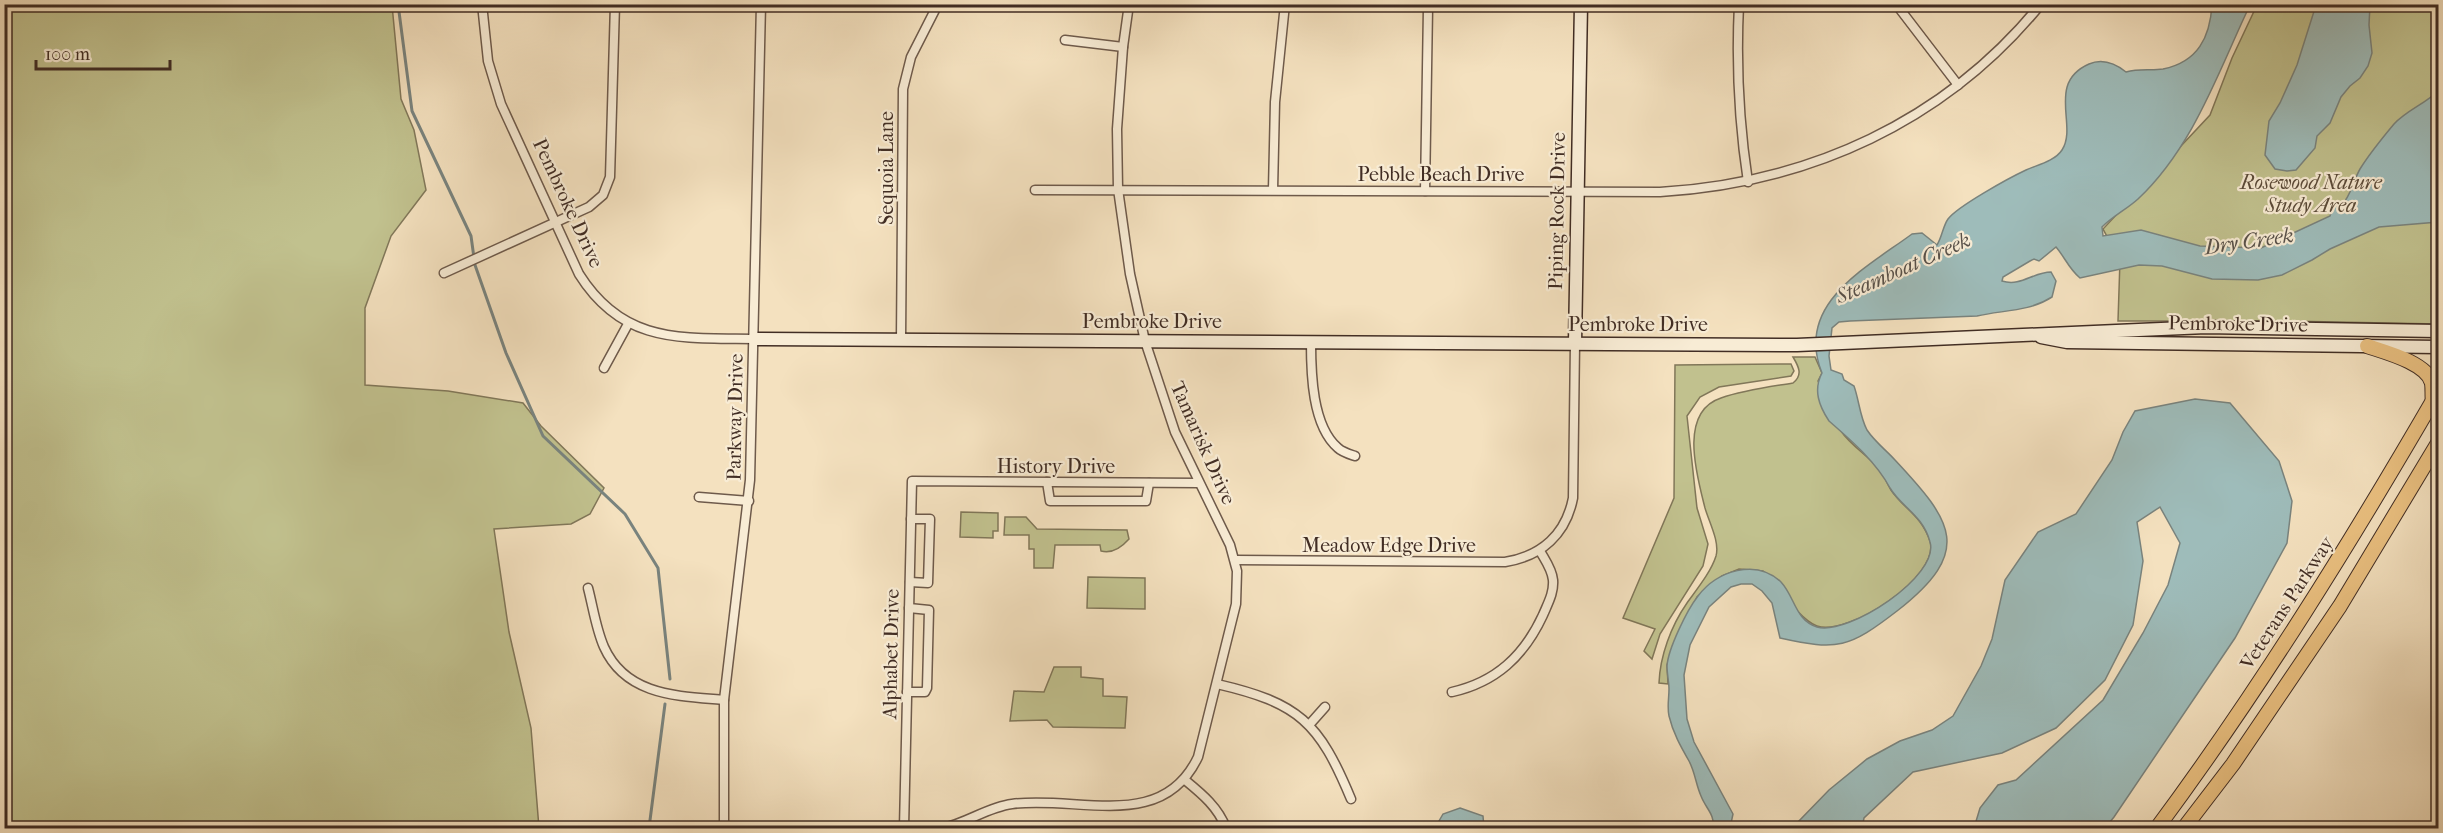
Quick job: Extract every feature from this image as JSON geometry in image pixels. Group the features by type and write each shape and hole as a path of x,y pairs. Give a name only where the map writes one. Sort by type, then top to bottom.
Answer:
{"main road":[{"path":"2367,346 2413,363 2425,371 2432,381 2436,397"},
{"name":"Veterans Parkway","path":"2157,828 2213,752 2312,603 2436,397"},
{"path":"2184,828 2233,764 2340,606 2439,443"}],"street":[{"name":"Pembroke Drive","path":"482,4 487,50 501,104 587,288 610,312 628,324 676,338 1797,345 2206,327 2439,331"},
{"path":"444,273 597,202 608,187 615,4"},
{"name":"Parkway Drive","path":"724,828 724,700 749,501 761,4"},
{"name":"Sequoia Lane","path":"901,339 903,90 911,57 938,4"},
{"name":"Tamarisk Drive","path":"1129,4 1123,47 1117,129 1118,189 1130,274 1146,341 1175,432 1226,534 1235,560 1238,588 1198,757 1185,780"},
{"path":"1273,190 1275,102 1285,4"},
{"name":"Piping Rock Drive","path":"1540,551 1559,533 1571,510 1573,498 1581,4"},
{"path":"1739,4 1740,116 1748,182"},
{"path":"1896,4 1958,85"},
{"name":"Pebble Beach Drive","path":"1035,190 1671,191 1748,182 1845,152 1903,122 1958,85 2010,39 2041,4"},
{"path":"1425,191 1428,8"},
{"path":"1065,40 1123,47"},
{"path":"604,368 628,324"},
{"name":"Pembroke Drive","path":"2037,336 2067,342 2439,347"},
{"path":"1311,342 1313,389 1324,426 1340,450 1355,456"},
{"name":"History Drive","path":"912,481 1199,483"},
{"name":"Alphabet Drive","path":"904,828 912,481"},
{"path":"1047,482 1050,501 1146,501 1149,483"},
{"path":"699,497 749,501"},
{"path":"910,582 928,583 930,519 911,519"},
{"path":"1452,692 1481,683 1496,675 1528,644 1551,597 1553,586 1550,568 1540,551"},
{"name":"Meadow Edge Drive","path":"1235,560 1505,562 1518,560 1540,551"},
{"path":"588,588 603,646 617,668 627,678 663,694 724,700"},
{"path":"907,692 925,692 927,688 929,610 909,608"},
{"path":"1217,684 1261,695 1278,703 1309,726 1332,755 1351,799"},
{"path":"1309,726 1325,707"},
{"path":"943,828 1012,804 1141,805 1166,796 1185,780 1212,804 1226,828"}],"green space":[{"path":"5,4 392,5 401,99 414,130 426,190 391,236 365,308 365,385 448,391 523,403 541,426 604,488 590,514 571,524 494,529 509,632 531,728 539,828 5,828"},
{"name":"Rosewood Nature Study Area","path":"2257,5 2438,5 2438,324 2118,321 2120,260 2103,229 2210,115 2232,58"},
{"path":"1793,357 1815,357 1822,373 1818,381 1841,431 1880,470 1896,497 1917,518 1930,541 1930,555 1921,571 1889,601 1849,622 1831,627 1811,623 1789,602 1763,571 1739,569 1722,576 1697,597 1672,649 1667,665 1668,684 1659,683 1664,652 1671,631 1711,568 1717,550 1695,463 1695,431 1699,417 1708,405 1721,398 1793,383 1799,371"},
{"path":"1791,364 1794,371 1791,376 1719,387 1700,397 1687,416 1697,508 1708,544 1703,566 1660,634 1652,659 1644,651 1655,629 1623,618 1674,498 1675,365"},
{"path":"961,512 998,513 998,531 993,531 993,538 960,537"},
{"path":"1005,517 1026,517 1037,529 1127,530 1129,539 1120,548 1109,552 1101,551 1100,545 1055,545 1053,568 1034,568 1034,549 1029,549 1029,535 1004,535"},
{"path":"1088,577 1145,578 1145,609 1087,608"},
{"path":"1054,667 1081,667 1081,677 1103,679 1103,696 1127,697 1125,728 1053,727 1047,720 1010,721 1014,691 1044,692"}],"water":[{"name":"Steamboat Creek","path":"2212,5 2250,5 2203,107 2175,156 2138,199 2102,227 2103,236 2141,230 2200,246 2261,248 2330,216 2333,206 2341,206 2344,202 2360,169 2394,124 2438,91 2438,222 2379,227 2330,249 2282,275 2258,280 2212,279 2162,266 2139,265 2080,278 2056,247 2039,261 2034,259 2003,277 2002,281 2021,281 2038,274 2051,272 2056,281 2052,297 2043,302 2015,310 1977,316 1839,322 1832,328 1829,356 1831,370 1842,374 1844,380 1854,386 1867,430 1931,501 1947,536 1945,553 1937,571 1921,590 1897,611 1867,633 1842,643 1816,644 1780,638 1772,603 1762,591 1752,584 1731,587 1709,607 1690,645 1684,675 1687,719 1694,742 1733,814 1730,828 1713,828 1711,815 1701,796 1691,765 1675,734 1668,709 1668,659 1679,630 1698,596 1706,587 1726,574 1749,569 1760,571 1781,582 1800,614 1810,624 1817,627 1831,627 1849,622 1889,601 1921,571 1929,556 1930,542 1917,518 1895,495 1871,461 1829,421 1822,410 1818,398 1818,386 1822,373 1816,349 1818,327 1826,308 1839,290 1856,275 1912,234 1922,233 1937,245 1948,219 1962,207 2008,179 2059,154 2066,140 2066,93 2069,82 2076,72 2094,62 2114,64 2126,72 2175,66 2185,61 2200,46 2208,28"},
{"path":"2316,5 2370,5 2369,25 2372,53 2368,66 2360,78 2341,97 2330,123 2317,136 2315,148 2296,170 2275,169 2265,155 2269,121 2297,65"},
{"path":"2195,399 2230,403 2279,461 2292,501 2287,543 2235,638 2105,828 1974,828 1980,808 1998,785 2016,780 2103,700 2143,633 2168,585 2180,543 2160,507 2137,522 2143,561 2133,625 2105,680 2056,728 2002,753 1913,772 1864,818 1862,828 1795,828 1829,790 1867,759 1900,741 1932,730 1953,716 1981,666 1992,639 2005,580 2038,532 2076,514 2112,460 2123,432 2135,411"},
{"path":"1460,808 1483,816 1484,828 1435,828 1443,814"}],"waterway":[{"path":"398,4 412,111 471,236 475,265 506,353 543,436 625,514 658,568 670,679"},
{"path":"649,828 665,704"}],"water label":[{"name":"Dry Creek","path":"2249,241"}]}
